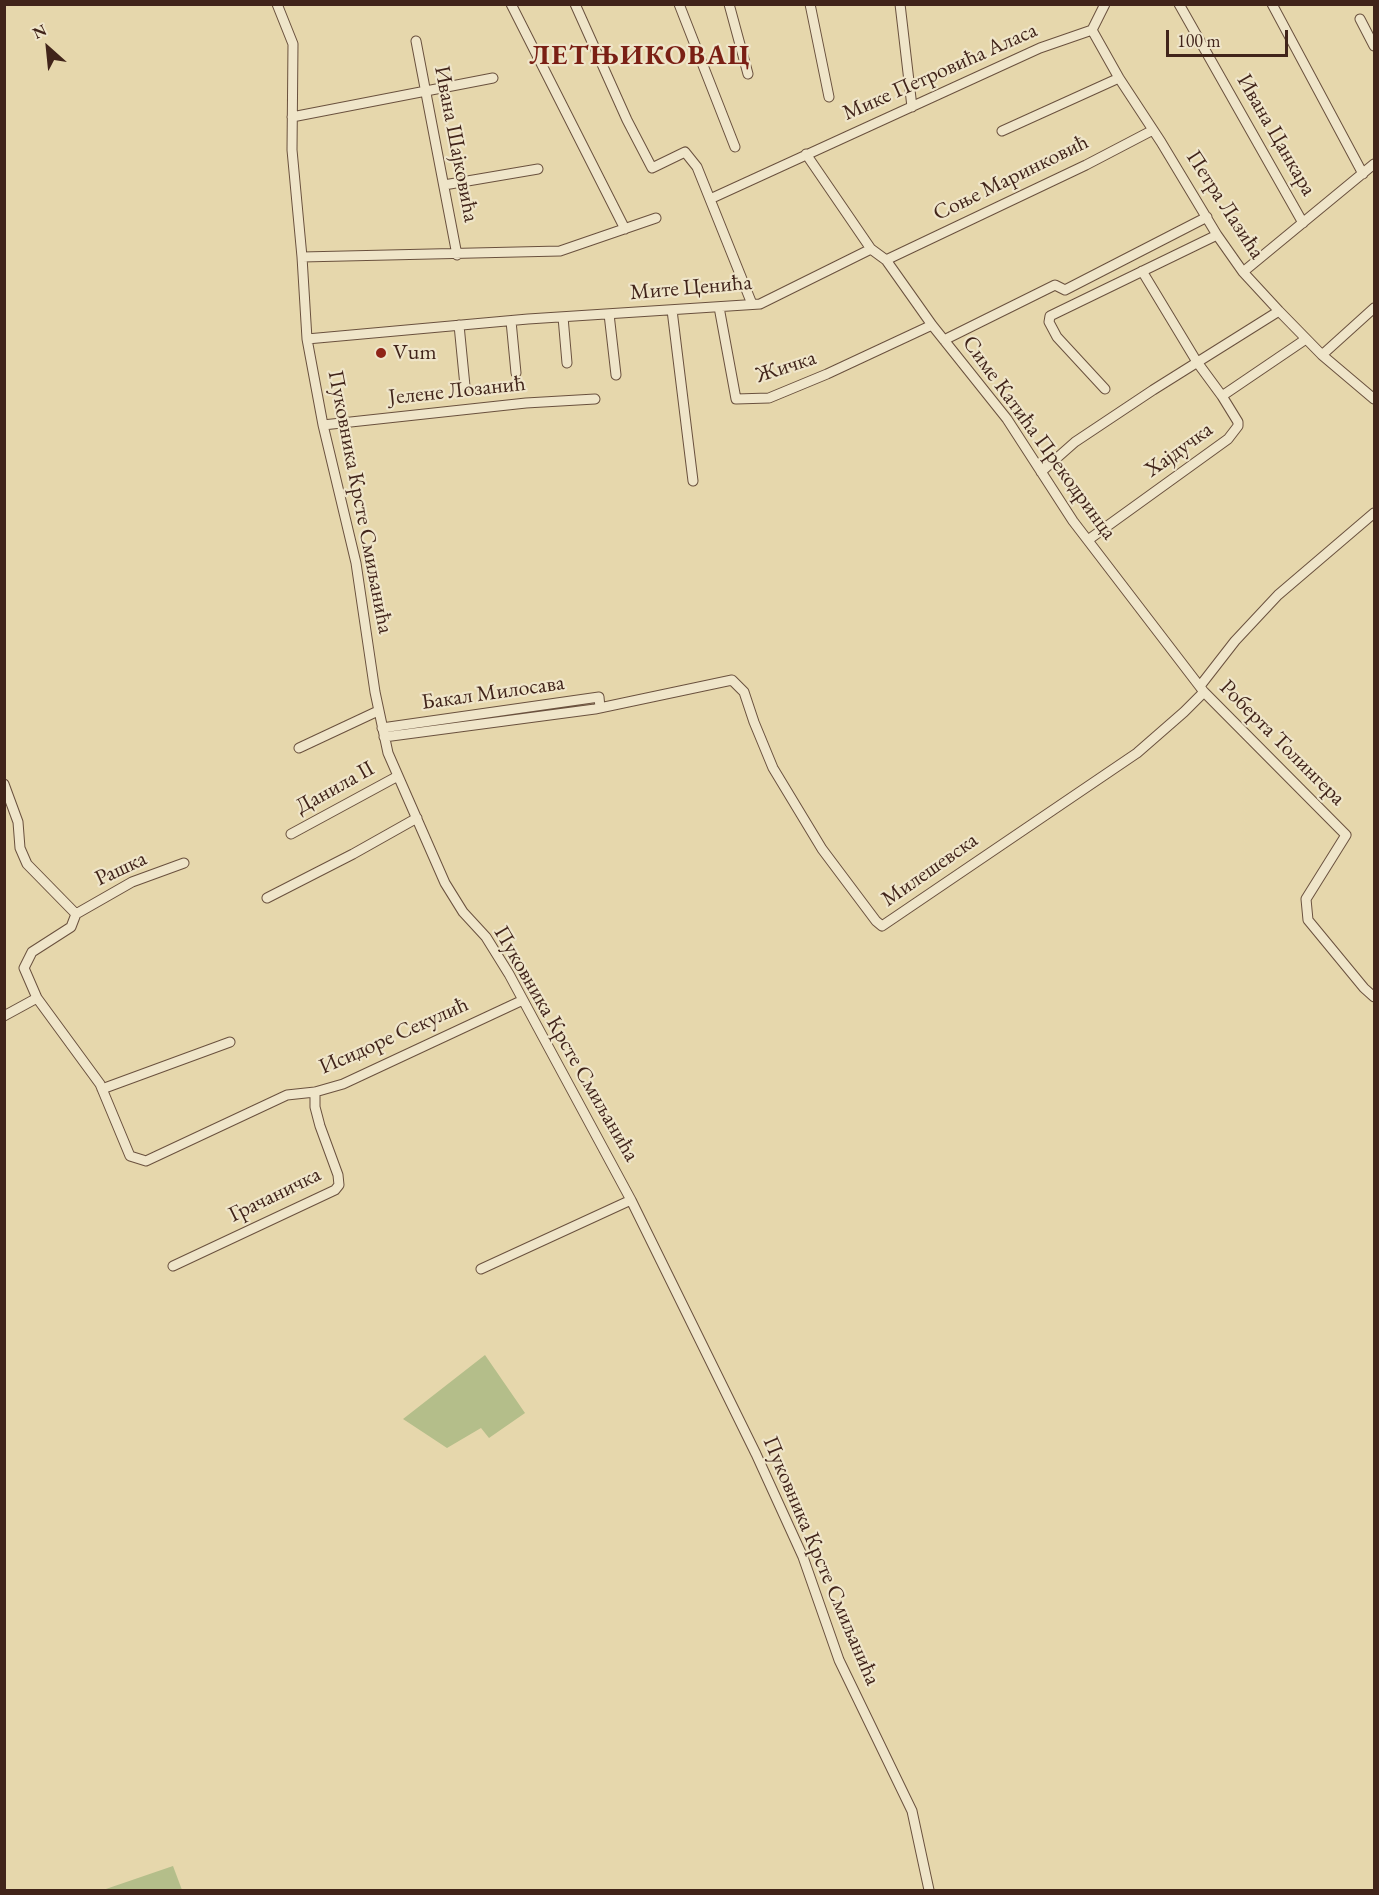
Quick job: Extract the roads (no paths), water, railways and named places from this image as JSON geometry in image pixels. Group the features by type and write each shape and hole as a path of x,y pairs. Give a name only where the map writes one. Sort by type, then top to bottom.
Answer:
{"street":[{"name":"Пуковника Крсте Смиљанића","path":"276,4 293,44 292,150 307,339 323,425 356,563 383,733 398,776 453,899 496,950 631,1200 752,1446 804,1557 839,1660 912,1810 929,1890"},
{"path":"511,4 625,229"},
{"path":"575,4 627,120 652,168 685,152 697,167 752,304"},
{"path":"679,4 735,147"},
{"path":"729,4 748,74"},
{"path":"810,4 829,97"},
{"path":"900,4 912,107"},
{"name":"Ивана Цанкара","path":"1179,4 1303,223"},
{"path":"1272,4 1363,174"},
{"path":"1092,30 1106,5"},
{"path":"1360,19 1374,46"},
{"name":"Мике Петровића Аласа","path":"710,199 1040,48 1092,30"},
{"name":"Петра Лазића","path":"1092,30 1119,78 1217,235 1243,272 1322,355 1374,399"},
{"name":"Ивана Шајковића","path":"416,41 457,255"},
{"path":"292,117 493,78"},
{"path":"1002,131 1119,78"},
{"name":"Соње Маринковић","path":"886,260 1086,165 1153,130"},
{"name":"Симе Катића Прекодринца","path":"806,154 871,249 886,260 932,325 1007,419 1088,540 1202,689"},
{"path":"1243,272 1374,164"},
{"path":"444,185 538,169"},
{"path":"944,340 1055,285 1065,290 1207,217"},
{"path":"302,257 560,251 656,218"},
{"path":"1105,389 1057,337 1049,322 1050,316 1217,235"},
{"name":"Мите Ценића","path":"307,339 511,321 760,304 871,249"},
{"path":"1142,271 1197,363 1222,396"},
{"name":"Жичка","path":"719,307 736,399 769,398 827,374 932,325"},
{"path":"1322,355 1374,308"},
{"path":"672,310 693,481"},
{"path":"1041,472 1075,442 1279,311"},
{"name":"Мите Ценића","path":"609,314 616,375"},
{"path":"563,317 567,363"},
{"path":"511,321 516,373"},
{"path":"459,326 465,386"},
{"name":"Хајдучка","path":"1088,540 1234,433 1238,422 1222,396 1306,339"},
{"name":"Јелене Лозанић","path":"323,425 526,403 595,399"},
{"name":"Роберта Толингера","path":"1374,513 1278,595 1235,641 1202,689 1346,835 1306,899 1308,920 1374,997"},
{"name":"Милешевска","path":"732,680 744,692 773,768 822,849 882,926 1137,753 1184,712 1202,689"},
{"name":"Бакал Милосава","path":"383,733 599,697 600,708 732,680"},
{"path":"299,748 378,711"},
{"name":"Данила II","path":"291,834 398,776"},
{"path":"4,784 18,822 20,848 27,864 76,914"},
{"path":"267,898 417,819"},
{"name":"Рашка","path":"76,914 132,882 184,863"},
{"name":"Исидоре Секулић","path":"76,914 71,927 32,952 24,968 37,998 102,1089 130,1156 146,1161 287,1095 315,1092 343,1084 523,1000"},
{"path":"4,1016 37,998"},
{"path":"102,1089 230,1042"},
{"name":"Грачаничка","path":"172,1266 335,1190 339,1185 338,1175 320,1126 315,1107 315,1092"},
{"path":"481,1269 631,1200"}],"place":[{"name":"Vum","path":"381,353"}],"district":[{"name":"ЛЕТЊИКОВАЦ","path":"640,56"}]}
